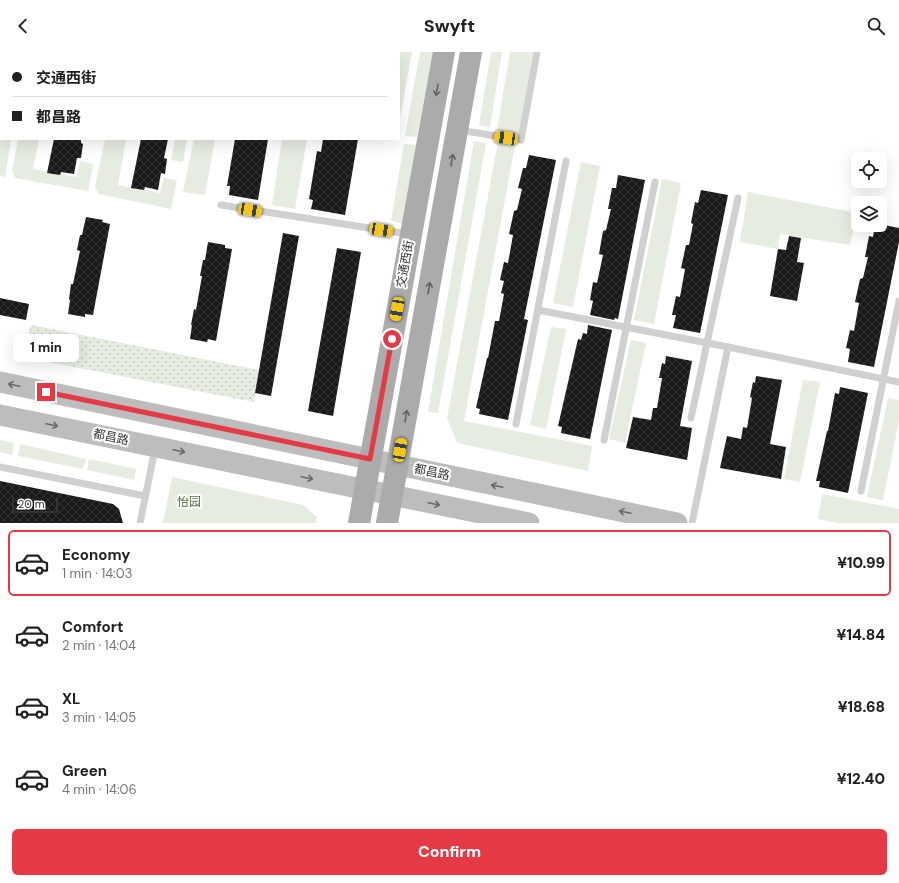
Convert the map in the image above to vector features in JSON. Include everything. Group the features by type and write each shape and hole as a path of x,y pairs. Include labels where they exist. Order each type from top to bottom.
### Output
{"main road":[{"name":"交通西街","path":"359,523 444,52"},
{"path":"388,523 397,465 471,52"},
{"name":"都昌路","path":"0,382 676,523"},
{"name":"都昌路","path":"0,415 529,523"}],"lane":[{"path":"457,130 521,140 537,52"},
{"path":"516,424 566,161"},
{"path":"604,440 655,182"},
{"path":"691,418 738,198"},
{"path":"221,205 411,234"},
{"path":"861,491 899,301"},
{"path":"538,310 899,382"},
{"path":"692,523 728,347"},
{"path":"140,523 155,446"},
{"path":"0,467 145,496"}],"green space":[{"path":"400,52 412,52 400,118"},
{"path":"420,52 433,52 417,137 405,136"},
{"path":"491,52 502,52 490,127 479,125"},
{"path":"510,52 533,52 519,134 497,130"},
{"path":"0,140 11,140 5,177 0,176"},
{"path":"18,140 39,140 33,169 76,177 80,161 93,164 88,191 15,178 12,171"},
{"path":"105,140 126,140 118,185 160,193 164,178 177,180 171,209 99,194 95,187"},
{"path":"175,140 187,140 183,162 171,160"},
{"path":"194,140 215,140 205,195 183,192"},
{"path":"282,140 307,140 295,209 272,205"},
{"path":"474,141 486,143 438,413 428,412"},
{"path":"498,142 515,145 464,421 592,446 588,471 457,443 447,418"},
{"path":"404,144 417,145 404,224 391,221"},
{"path":"581,162 600,166 573,307 553,303"},
{"path":"662,179 681,183 654,324 634,320"},
{"path":"748,192 851,212 851,232 853,232 850,245 780,234 778,249 740,242"},
{"path":"31,325 259,370 254,402 23,357"},
{"path":"551,327 566,329 546,429 530,425"},
{"path":"631,340 646,343 625,443 609,439"},
{"path":"803,380 820,382 800,482 784,479"},
{"path":"888,398 899,400 899,421 883,500 867,497"},
{"path":"0,440 14,443 12,455 0,452"},
{"path":"20,444 86,459 83,469 18,456"},
{"path":"89,459 136,469 134,480 87,470"},
{"name":"怡园","path":"172,477 303,505 317,517 316,523 163,523"},
{"path":"822,494 899,509 899,523 838,523 818,519"}],"building":[{"path":"54,140 81,140 81,143 83,144 81,158 77,158 74,174 61,172 60,175 47,173"},
{"path":"141,140 168,140 164,158 167,159 165,174 161,173 158,190 145,187 144,190 131,188"},
{"path":"235,140 268,140 258,200 229,195 230,186 227,186"},
{"path":"323,140 358,140 345,215 311,209 313,200 309,199 317,151 321,152"},
{"path":"529,155 556,160 524,319 528,320 508,420 479,414 480,409 476,408 495,321 499,321 504,294 501,293 504,281 500,280 504,262 508,263 513,235 509,234 514,211 517,210 522,189 518,188 523,168 526,168"},
{"path":"618,175 645,180 618,319 615,318 614,320 590,315 593,301 590,300 593,282 597,283 603,255 599,254 603,231 606,230 611,209 608,209 612,188 616,188"},
{"path":"701,190 728,195 700,333 673,328 676,315 672,315 676,296 680,297 685,269 681,268 686,245 689,245 695,202 698,203"},
{"path":"86,217 103,220 102,222 110,224 93,315 85,314 85,317 68,314 71,284 73,284 80,251 77,250"},
{"path":"887,226 899,228 899,242 874,367 848,362 850,349 846,348 850,330 854,331 859,303 855,302 860,279 863,278 868,257 865,257 869,236 873,237 874,232 887,232"},
{"path":"283,233 299,236 271,396 255,393"},
{"path":"789,236 801,238 797,262 804,263 797,301 770,296 778,249 786,250"},
{"path":"208,242 225,245 225,248 232,249 216,341 208,339 207,342 190,339 194,309 196,310 202,276 200,276 203,260 205,260"},
{"path":"337,248 361,252 333,416 308,411"},
{"path":"0,298 29,304 26,320 0,315"},
{"path":"588,325 612,330 590,439 561,433 562,427 558,426 578,339 581,340 583,333 587,334"},
{"path":"666,356 692,361 680,426 692,428 687,460 626,448 633,417 651,420 653,408 657,408 662,378 659,378 662,363 665,364"},
{"path":"756,376 782,380 770,444 786,447 781,479 720,468 727,436 741,439 743,427 747,428 752,398 750,397 753,382 755,383"},
{"path":"840,387 868,393 848,493 819,487 820,481 816,481 835,393 839,394"},
{"path":"0,481 113,504 119,509 123,523 0,523"}],"route":[{"path":"46,392 370,459 392,339"}]}
